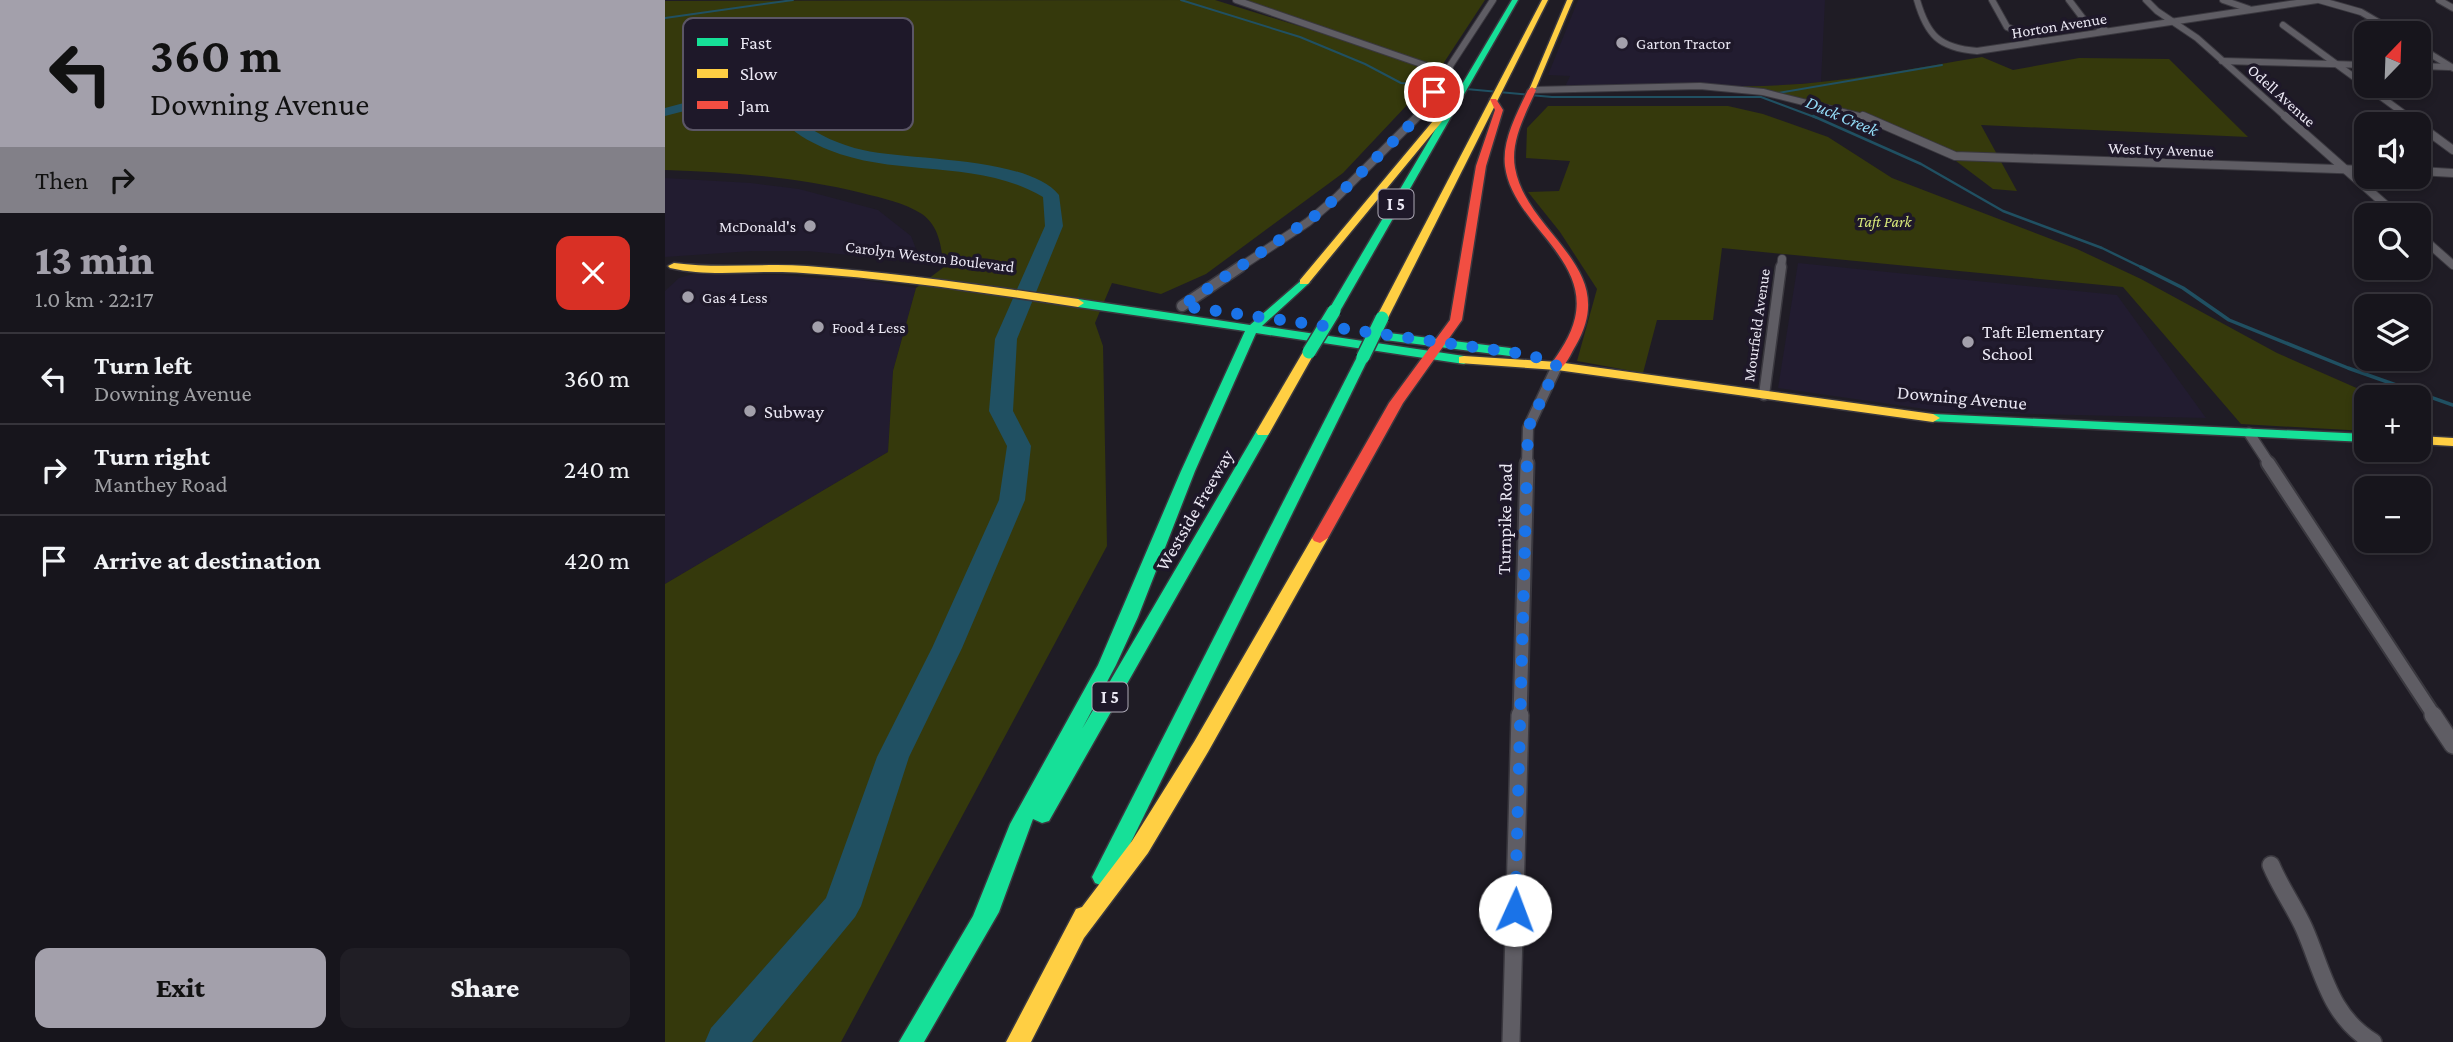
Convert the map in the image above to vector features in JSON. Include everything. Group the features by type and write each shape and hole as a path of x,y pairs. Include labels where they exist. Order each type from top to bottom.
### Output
{"main road":[{"name":"Westside Freeway","path":"911,1042 1515,0"},
{"name":"I 5","path":"1017,1042 1078,930 1382,318 1545,0"},
{"name":"Turnpike Road","path":"1557,366 1577,331 1582,312 1582,293 1576,275 1515,187 1510,157 1530,94 1570,0"},
{"path":"1078,930 1140,846 1201,747 1396,403 1457,320 1481,166 1499,110 1493,101"},
{"path":"983,918 1020,824 1107,665 1188,471 1258,324 1297,290 1441,117 1455,104"},
{"name":"Carolyn Weston Boulevard","path":"668,269 726,260 786,260 945,278 1176,311"},
{"name":"Downing Avenue","path":"1176,311 1435,350 1531,355 1557,366 1968,422 2354,437"},
{"path":"2431,441 2453,442"}],"street":[{"path":"1236,0 1430,67 1450,68"},
{"path":"1176,311 1322,211 1416,119 1493,0"},
{"path":"1917,0 1932,36 1971,51"},
{"path":"1992,0 2007,27 2042,42"},
{"path":"2069,0 2085,21 2109,31"},
{"name":"Odell Avenue","path":"2146,0 2222,61 2384,203"},
{"path":"2223,0 2252,10"},
{"path":"2318,0 2361,12 2376,21"},
{"name":"Horton Avenue","path":"1971,51 2318,0"},
{"path":"2439,0 2453,8"},
{"path":"2283,25 2401,112"},
{"path":"2431,54 2452,67"},
{"path":"2222,61 2354,65"},
{"path":"2431,66 2452,67"},
{"name":"West Ivy Avenue","path":"1530,94 1570,90 1700,86 1763,92 1848,111 1955,156 2354,169"},
{"path":"2431,134 2453,150"},
{"path":"2431,172 2453,173"},
{"path":"2431,246 2453,265"},
{"name":"Mourfield Avenue","path":"1764,395 1782,259"},
{"name":"Turnpike Road","path":"1511,1042 1528,428 1557,366"},
{"path":"2249,433 2453,745"},
{"path":"2271,865 2278,887 2303,926 2330,995 2350,1026 2373,1042"}],"shaded area":[{"path":"1578,0 1825,0 1821,82 1757,88 1694,84 1563,91 1570,76 1548,75"},
{"path":"665,178 799,189 878,210 911,236 921,262 808,251 752,251 665,257"},
{"name":"Taft Elementary School","path":"1798,263 2117,295 2206,418 1946,412 1778,388"},
{"path":"693,274 782,275 838,280 849,278 916,288 893,371 888,452 665,584 665,291 679,278"}],"green space":[{"path":"1215,0 1440,70 1343,173 1206,274 1161,294 1112,283 1095,323 1103,346 1107,546 841,1042 665,1042 665,584 888,452 893,371 916,288 944,267 942,252 939,238 928,219 901,204 789,179 665,170 665,1"},
{"path":"1240,0 1485,0 1441,67"},
{"path":"1982,57 2013,70 2079,58 2169,59 2248,137 1981,125 2017,191 1993,189 1948,155 1875,121 1818,103 1712,85 1814,83"},
{"name":"Taft Park","path":"1548,106 1728,106 1763,114 1828,137 1892,178 2077,249 2141,279 2277,353 2354,387 2354,430 2241,424 2123,287 1722,248 1713,320 1657,320 1643,373 1577,361 1597,289 1560,232 1528,192 1559,191 1570,161 1526,158 1527,128"}],"waterway":[{"name":"Duck Creek","path":"665,18 793,0"},
{"name":"Duck Creek","path":"1181,0 1300,37 1365,64 1401,83 1552,97 1761,97 1817,118"},
{"path":"1772,94 1942,65"},
{"path":"665,112 683,107"},
{"name":"Duck Creek","path":"1813,116 1921,164 2003,211 2102,248 2145,269"},
{"path":"726,1042 842,906 893,757 947,648 1012,500 1019,446 1001,411 1006,339 1054,226 1051,195 1012,176 862,155 821,141 804,130"},
{"name":"Duck Creek","path":"2141,267 2145,269"},
{"name":"Duck Creek","path":"2145,269 2183,288 2229,320 2348,368 2453,405"}],"traffic: fast":[{"path":"1334,311 1515,0"},
{"path":"983,918 1020,824 1107,665 1129,617 1188,471 1252,329 1304,282"},
{"path":"1078,303 1464,360"},
{"path":"1309,352 1334,311"},
{"path":"1363,357 1382,318"},
{"path":"1389,337 1510,352"},
{"path":"1103,877 1363,357"},
{"path":"1933,418 2354,437"},
{"path":"1042,815 1263,432"},
{"path":"911,1042 991,905"}],"traffic: slow":[{"path":"1382,318 1545,0"},
{"path":"1532,88 1570,0"},
{"path":"1304,282 1441,117 1451,111"},
{"path":"674,266 702,269 786,268 859,274 1078,303"},
{"path":"1263,432 1309,352"},
{"path":"1464,360 1557,366 1933,418"},
{"path":"2431,441 2453,442"},
{"path":"1078,930 1140,847 1201,747 1320,538"},
{"path":"1018,1042 1084,916"}],"traffic: jam":[{"path":"1532,90 1513,137 1510,167 1515,187 1525,205 1564,255 1575,273 1581,292 1582,313 1579,327 1557,366"},
{"path":"1320,538 1396,403 1456,320 1481,166 1499,110 1493,101"}],"place":[{"name":"Garton Tractor","path":"1622,43"},
{"name":"McDonald's","path":"810,226"},
{"name":"Gas 4 Less","path":"688,297"},
{"name":"Food 4 Less","path":"818,327"},
{"name":"Taft Elementary School","path":"1968,342"},
{"name":"Subway","path":"750,411"}],"route":[{"path":"1434,92 1416,119 1322,211 1182,306 1531,355 1557,366 1528,428 1515,910"}]}
